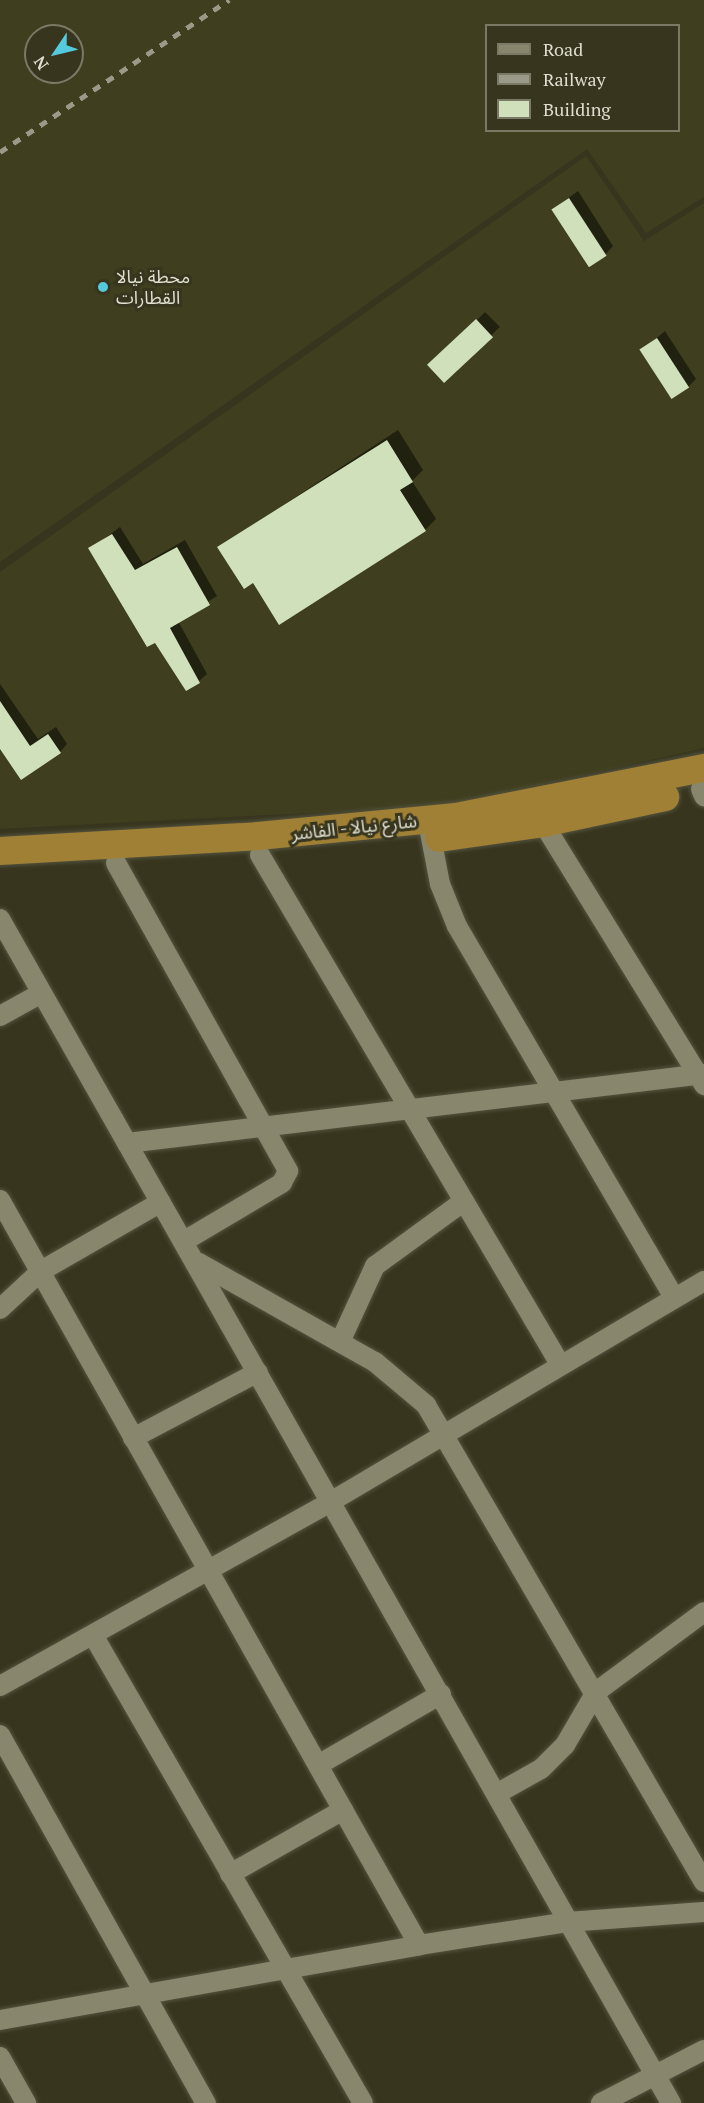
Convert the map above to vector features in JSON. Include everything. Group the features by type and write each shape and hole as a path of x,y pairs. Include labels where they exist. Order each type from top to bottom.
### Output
{"highway":[{"name":"شارع نيالا - الفاشر","path":"0,851 543,823 703,785"},
{"name":"شارع نيالا - الفاشر","path":"0,869 260,855 703,785"}],"street":[{"path":"128,1143 267,1125 411,1113 553,1094 702,1078 543,823"},
{"path":"429,829 457,926 674,1298"},
{"path":"260,855 560,1364"},
{"path":"116,863 267,1125 288,1171 282,1183 186,1240"},
{"path":"0,919 40,994 186,1240 258,1372 498,1793 567,1922 671,2103"},
{"path":"0,1016 40,994"},
{"path":"0,1200 419,1945"},
{"path":"340,1342 375,1266 464,1201"},
{"path":"0,1310 41,1271 162,1202"},
{"path":"199,1263 340,1342 406,1383 442,1434 596,1692 704,1882"},
{"path":"0,1686 332,1501 560,1364 704,1281"},
{"path":"134,1438 258,1372"},
{"path":"498,1793 541,1769 565,1745 596,1692 701,1622"},
{"path":"93,1635 363,2103"},
{"path":"318,1765 441,1694"},
{"path":"0,1735 144,1998 206,2103"},
{"path":"230,1874 343,1810"},
{"path":"0,2020 50,2008 144,1998 419,1945 567,1922 704,1912"},
{"path":"601,2103 704,2050"},
{"path":"0,2057 26,2103"}],"shaded area":[{"path":"0,0 704,0 704,197 646,233 587,149 0,562"},
{"path":"586,156 644,241 704,203 704,748 445,806 0,829 0,572"}],"building":[{"path":"569,198 607,256 589,267 551,209"},
{"path":"476,319 493,337 444,383 427,365"},
{"path":"657,338 689,387 672,399 639,349"},
{"path":"387,440 413,482 400,490 426,531 279,625 253,583 244,589 217,547"},
{"path":"112,534 135,570 177,547 210,605 170,628 200,683 186,691 155,643 147,647 88,548"},
{"path":"0,701 30,746 48,734 61,753 21,780 0,749"}],"railway":[{"path":"0,152 229,0"}],"place":[{"name":"محطة نيالا القطارات","path":"103,287"}]}
